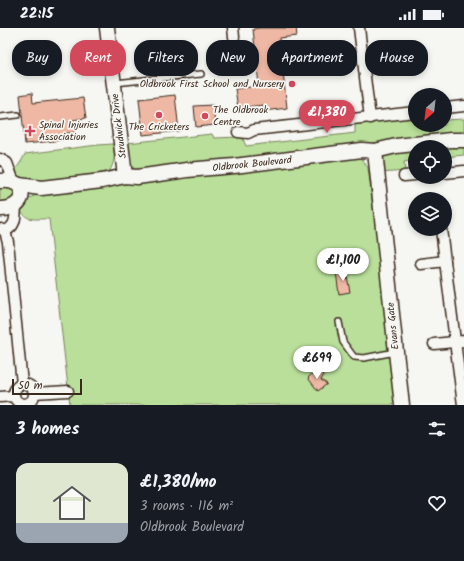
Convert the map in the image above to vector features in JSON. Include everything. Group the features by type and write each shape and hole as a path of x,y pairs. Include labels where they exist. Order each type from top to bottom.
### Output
{"street":[{"name":"Strudwick Drive","path":"107,28 124,176"},
{"path":"359,28 370,118"},
{"path":"452,107 464,106"},
{"path":"238,132 248,133 254,130 408,113"},
{"name":"Oldbrook Boulevard","path":"11,183 41,188 102,181 124,176 137,177 362,150 375,152 396,146 463,139"},
{"name":"Evans Gate","path":"375,152 402,405"},
{"path":"0,159 7,163 11,183 22,192 18,202 15,222 12,228 3,230 8,242 22,384"},
{"path":"452,172 464,171"},
{"path":"404,176 408,176"},
{"name":"Oldbrook Boulevard","path":"0,209 11,208 41,188"},
{"path":"442,236 445,262 460,341 463,405"},
{"path":"420,264 445,262"},
{"path":"434,344 460,341"},
{"path":"22,384 30,386 34,393 31,401 25,404 18,402 14,396 16,388 22,384"},
{"path":"34,393 68,391"},
{"path":"0,397 14,396"}],"lane":[{"path":"114,83 201,74"},
{"path":"0,117 18,115"},
{"path":"339,322 343,342 354,357 364,358 396,352"}],"green space":[{"path":"408,117 408,132 452,132 452,120 464,119 464,133 140,171 130,164 128,156 127,143 212,134 214,138 240,137 243,139 246,146 355,133 355,122"},
{"path":"464,143 464,155 452,156 452,146"},
{"path":"113,144 114,159 109,172 34,182 19,178 17,173 16,169 25,154"},
{"path":"408,150 408,161 404,162 405,171 381,173 382,157 385,154"},
{"path":"353,156 362,159 368,168 397,399 391,405 70,405 49,219 28,218 22,213 20,208 23,202 42,192"},
{"path":"0,183 11,188 14,194 10,200 0,205"}],"building":[{"path":"296,28 297,36 279,38 279,40 267,40 267,76 283,76 287,108 264,111 263,105 238,108 235,89 259,86 259,40 254,40 253,29"},
{"path":"32,93 33,103 83,98 86,118 73,120 75,132 62,134 63,140 25,144 20,95"},
{"name":"The Cricketers","path":"175,95 179,131 143,135 139,99"},
{"name":"The Oldbrook Centre","path":"213,105 215,125 196,127 194,106"},
{"path":"346,271 350,292 339,294 336,272"},
{"path":"317,368 324,375 321,380 327,384 318,391 308,378"}],"place":[{"name":"Oldbrook First School and Nursery","path":"292,84"},
{"name":"The Cricketers","path":"159,115"},
{"name":"The Oldbrook Centre","path":"205,116"},
{"name":"Spinal Injuries Association","path":"30,131"}]}
